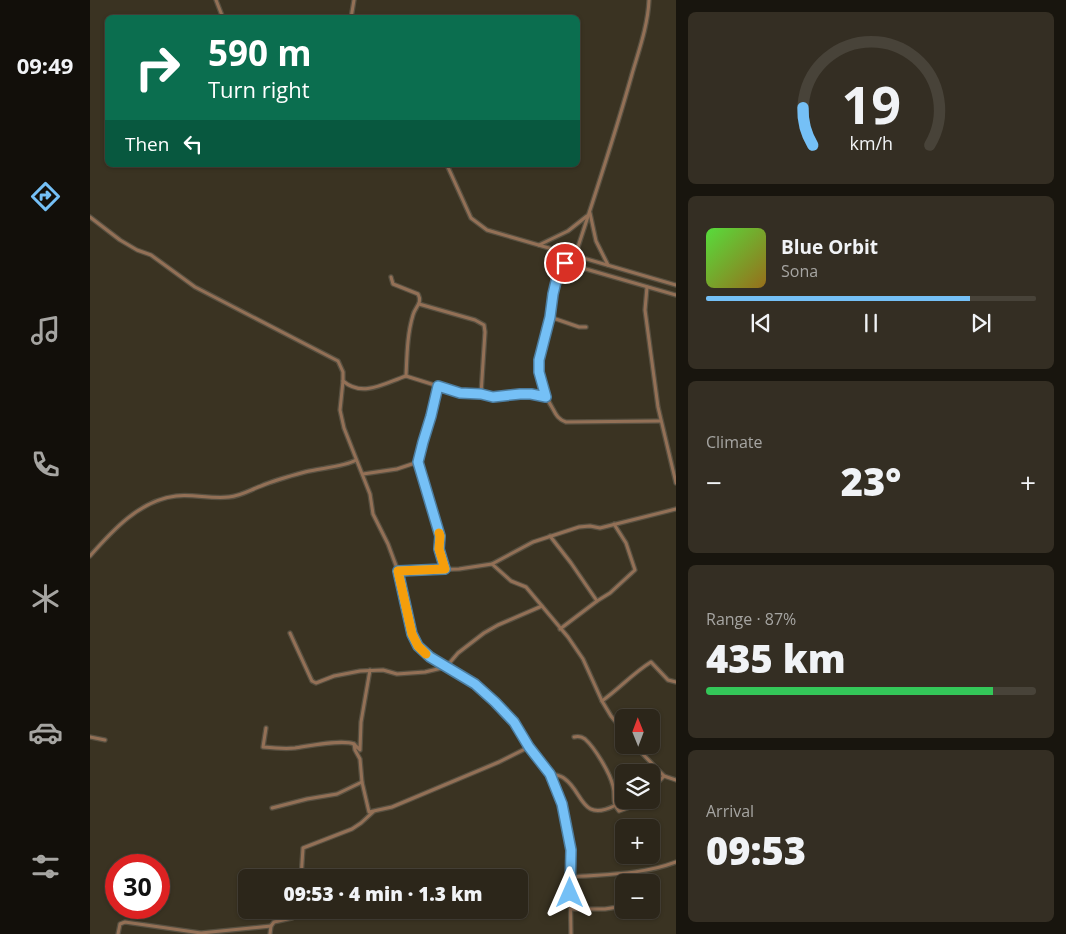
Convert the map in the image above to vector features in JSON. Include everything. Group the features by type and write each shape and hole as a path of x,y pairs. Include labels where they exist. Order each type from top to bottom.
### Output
{"street":[{"path":"216,0 222,15"},
{"path":"352,15 354,0"},
{"path":"575,256 625,99 649,11 649,0"},
{"path":"448,167 471,218 487,230 676,285"},
{"path":"539,245 568,231 589,213"},
{"path":"589,213 598,248 609,266"},
{"path":"90,217 120,240 137,250 151,255 195,287 338,361 344,381 340,410 344,428 370,494 373,514 388,544 398,571 412,634 418,646 430,657 475,684 495,702 514,722 529,747 550,774 562,804 571,850 571,934"},
{"path":"660,421 566,422 559,418 546,397 539,366 553,294 559,269 563,264 568,263 676,295"},
{"path":"391,278 393,284 418,294 420,297 411,322 406,376"},
{"path":"647,287 645,310 660,421 668,444 676,483"},
{"path":"419,304 475,320 484,325 481,394"},
{"path":"550,317 579,327 586,327"},
{"path":"344,381 350,387 357,390 383,386 406,376 460,393 481,394 493,397 520,394 546,397"},
{"path":"438,386 418,462 440,536 439,549 445,569"},
{"path":"90,556 125,520 150,504 164,498 190,496 229,497 241,495 278,480 324,467 348,464 356,460"},
{"path":"363,474 397,469 418,462"},
{"path":"398,571 492,564 533,542 579,527 590,526 600,528 676,509"},
{"path":"560,629 597,601 610,594 636,570 626,543 614,524"},
{"path":"550,536 597,601"},
{"path":"492,564 499,568 511,581 526,587 568,637 583,659 602,701 615,721"},
{"path":"290,633 312,681 316,683 334,676 370,670 383,670 397,674 424,672 446,667 458,653 484,633 542,606"},
{"path":"602,701 651,662 668,680 676,682"},
{"path":"266,728 263,747 295,748 351,743 360,750 361,722 370,670"},
{"path":"90,737 105,740"},
{"path":"550,774 559,775 567,780 587,807 593,810 607,809 614,806 613,784 600,758 584,738 574,737"},
{"path":"354,744 360,759 362,782 369,812 373,812"},
{"path":"302,869 303,848 352,829 373,812 392,807 529,747"},
{"path":"643,754 664,776 676,780"},
{"path":"660,780 664,776"},
{"path":"272,808 307,799 338,794 362,782"},
{"path":"570,877 638,872 676,862"},
{"path":"571,909 615,907"},
{"path":"270,934 271,926 274,922 283,919"},
{"path":"118,934 120,924 125,922 201,933 271,926"}],"slow traffic":[{"path":"426,654 418,646 412,634 398,571 445,569 439,549 439,533"}],"route":[{"path":"565,263 559,269 550,317 539,360 539,372 546,397 537,394 520,394 493,397 481,394 460,393 438,386 418,462 440,536 439,549 445,569 398,571 412,634 418,646 430,657 475,684 495,702 514,722 529,747 550,774 562,804 571,850 570,893"}]}
